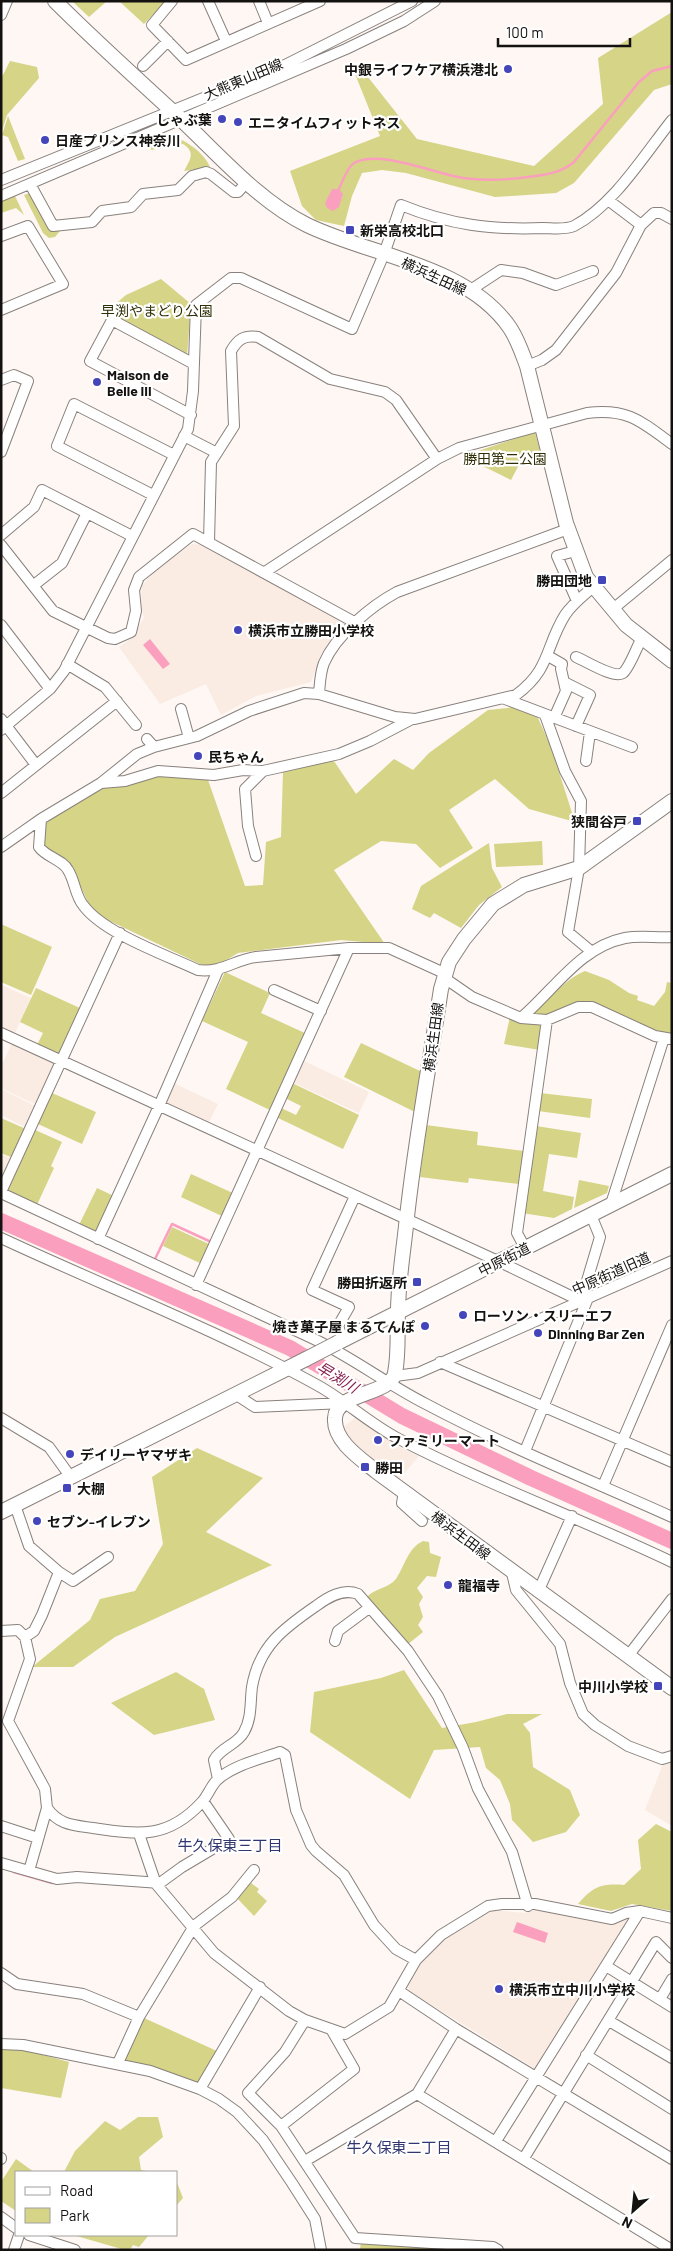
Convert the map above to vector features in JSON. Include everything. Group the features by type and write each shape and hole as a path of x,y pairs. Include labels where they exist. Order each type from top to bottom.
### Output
{"main road":[{"name":"横浜生田線","path":"55,1 138,72 171,110 247,182 286,213 307,225 429,270 470,291 506,323 517,341 527,366 540,426 575,551 593,587 626,625 672,661"},
{"name":"横浜生田線","path":"388,1381 398,1340 398,1312 407,1220 444,975 464,938 493,904 524,885 579,868 672,801"},
{"name":"中原街道","path":"287,1369 672,1174"},
{"path":"1,1512 287,1369"},
{"path":"346,1402 388,1381"},
{"name":"横浜生田線","path":"346,1402 336,1409 335,1416 339,1435 353,1453 512,1573 672,1688"}],"street":[{"path":"1,15 7,1"},
{"path":"172,1 152,24 186,60 320,1"},
{"path":"208,1 226,41"},
{"path":"259,1 268,23"},
{"name":"大熊東山田線","path":"1,180 285,65 412,1"},
{"name":"大熊東山田線","path":"1,196 346,49 422,5 434,1"},
{"path":"138,72 168,41"},
{"path":"36,765 3,725 50,689 67,664 184,436 191,415 196,306 231,278 241,278 352,329 384,254 401,205 430,216 469,226 509,229 572,227 608,200 672,120"},
{"path":"30,184 52,226 92,222 102,211 131,206 143,194 178,190 192,176 206,172 234,192 238,192 247,182"},
{"path":"608,200 641,225"},
{"path":"527,366 542,360 556,350 616,273 641,225 654,213 661,213 672,219"},
{"path":"1,236 28,226 62,284 1,310"},
{"path":"470,291 501,270 523,273 556,285 593,271"},
{"path":"191,415 90,361 112,320 194,364"},
{"path":"209,542 211,462 234,426 231,351 237,341 248,335 258,337 330,379 385,392 396,400 437,459"},
{"path":"1,380 14,375 28,381 1,452"},
{"path":"153,494 57,446 74,404 174,455"},
{"path":"265,572 437,459 459,448 587,413 607,410 626,414 641,421 672,444"},
{"path":"184,436 217,453"},
{"path":"1,535 34,507 42,490 132,536"},
{"path":"34,585 62,564 87,513"},
{"path":"319,694 321,674 333,648 378,602 397,592 568,530"},
{"path":"1,545 54,611 108,638 115,639 131,632 136,611 134,590 139,577 193,534 356,623"},
{"path":"575,551 558,556 577,600"},
{"path":"613,609 672,560"},
{"path":"101,782 125,781 158,772 214,775 243,770 263,772 339,754 412,719 506,699 529,685 540,672 559,625 577,600 593,587"},
{"path":"1,626 50,689"},
{"path":"576,657 618,675 624,672 642,638"},
{"path":"548,656 562,664 561,669 566,690 550,716 565,772 581,801 579,868 568,932 592,952"},
{"path":"67,664 105,687 136,724"},
{"path":"564,682 590,695 576,726"},
{"path":"1,846 101,782 127,761 154,747 189,738 249,711 304,693 319,694 395,717 412,719"},
{"path":"506,699 632,747"},
{"path":"1,793 117,701"},
{"path":"181,710 189,738"},
{"path":"586,761 590,732"},
{"path":"147,738 154,747"},
{"path":"256,856 248,826 245,789 263,772"},
{"path":"41,819 38,847 44,854 68,868 81,903 90,915 120,933 198,970 218,970 242,959 349,948 388,948 444,975 472,997 521,1018 547,1020 578,1008 592,1007 640,1030 668,1038 611,1204"},
{"path":"120,933 63,1061 1,1192 345,1354 455,1419 672,1518"},
{"path":"521,1018 564,975 592,952 624,938 672,938"},
{"path":"196,1285 349,948"},
{"path":"98,1239 160,1106 218,970"},
{"path":"274,990 321,1011"},
{"path":"525,1248 517,1233 547,1020"},
{"path":"1,1033 584,1300"},
{"path":"340,1342 338,1326 348,1307 312,1290 355,1196"},
{"path":"525,1451 584,1300 600,1237 591,1215"},
{"path":"1,1238 198,1326 287,1369 346,1402 398,1439 672,1562"},
{"name":"中原街道旧道","path":"388,1381 418,1373 672,1261"},
{"path":"603,1486 672,1326"},
{"path":"440,1362 672,1462"},
{"path":"235,1394 255,1407 346,1402"},
{"path":"1,1418 49,1447 70,1476"},
{"path":"404,1492 402,1503 422,1521"},
{"path":"15,1505 29,1546 59,1572 73,1581 108,1557"},
{"path":"538,1592 572,1516"},
{"path":"25,1637 34,1631 59,1572"},
{"path":"512,1573 516,1590 560,1644 570,1683 583,1714 595,1725 628,1746 662,1759 672,1756"},
{"path":"218,1780 214,1760 221,1750 240,1739 248,1723 252,1685 269,1644 286,1628 335,1594 351,1592 358,1594 408,1651 438,1696 464,1748 478,1789 512,1852 528,1906"},
{"path":"628,1656 667,1614 672,1599"},
{"path":"335,1641 338,1631 369,1608"},
{"path":"1,1631 18,1630 25,1637 30,1660 5,1722 45,1789 47,1808 29,1871"},
{"path":"47,1808 55,1819 73,1825 139,1834 173,1826 203,1801 218,1780 238,1768 280,1752 284,1755 296,1810 311,1844 316,1851 344,1875 380,1931 396,1949 416,1960"},
{"path":"1,1863 57,1879 77,1876 156,1884 229,1839 203,1801"},
{"path":"1,1826 38,1838"},
{"path":"139,1834 156,1884 194,1926 214,1953 289,2011 305,2020 345,2034 389,2007 416,1960 441,1934 488,1906 502,1904 528,1906 536,1904 612,1919 626,1913 640,1911 672,1918"},
{"path":"118,2063 140,2018 194,1926 232,1897 254,1870"},
{"path":"496,2142 640,1911"},
{"path":"524,2158 656,1942 672,1958"},
{"path":"606,1966 672,2007"},
{"path":"1,1973 17,1984 83,1994 140,2018"},
{"path":"660,1999 672,1979"},
{"path":"200,2089 260,1987"},
{"path":"399,1991 456,2029 672,2159"},
{"path":"305,2020 285,2052 248,2093 281,2126 355,2238 493,2247 498,2250"},
{"path":"609,2020 672,2058"},
{"path":"281,2126 354,2070 331,2029"},
{"path":"305,2161 417,2094 456,2029"},
{"path":"1,2044 23,2044 150,2071 200,2089 237,2112 263,2140 315,2220 321,2250"},
{"path":"586,2055 672,2109"},
{"path":"417,2094 672,2250"},
{"path":"1,2217 15,2227"},
{"path":"14,2250 19,2236"},
{"path":"33,2236 75,2250"}],"shaded area":[{"path":"332,189 339,189 343,194 339,207 333,211 327,208 325,203"},
{"name":"横浜市立勝田小学校","path":"192,544 202,545 346,621 323,650 311,682 256,696 221,715 206,684 160,704 119,647 131,639 144,618 141,604 142,586 157,568"},
{"path":"150,639 170,664 163,669 143,645"},
{"path":"1,985 31,998 14,1035 1,1029"},
{"path":"13,1041 57,1062 37,1105 1,1088 1,1067"},
{"path":"304,1061 369,1092 359,1113 294,1083"},
{"path":"173,1083 218,1104 208,1124 163,1104"},
{"path":"1,1089 37,1107 27,1128 1,1115"},
{"path":"1,1154 13,1159 1,1185"},
{"path":"359,1415 368,1425 393,1444 419,1456 397,1482 348,1440 342,1428"},
{"path":"672,1762 672,1826 645,1810 663,1764"},
{"name":"横浜市立中川小学校","path":"543,1908 625,1917 635,1916 539,2071 409,1991 408,1987 420,1964 434,1947 473,1920 493,1910 525,1913"},
{"path":"517,1922 548,1933 545,1943 513,1932"}],"green space":[{"path":"72,1 107,1 89,17"},
{"path":"119,1 166,1 144,24"},
{"path":"672,12 672,84 654,90 574,183 556,193 495,197 406,173 382,170 362,173 352,196 344,226 316,220 302,206 290,171 380,136 355,74 360,67 417,139 534,166 603,104 598,58"},
{"path":"10,61 37,67 39,78 7,115 1,134 1,79"},
{"path":"8,116 25,159 18,161 8,137 2,135"},
{"path":"170,135 193,147 203,156 210,167 184,171 190,160 191,153 183,144 151,150 148,141"},
{"path":"30,193 55,228 60,231 55,237 49,238 43,233 24,195"},
{"path":"15,196 24,215 16,208 1,213 1,200"},
{"name":"早渕やまどり公園","path":"161,279 191,304 187,356 106,312 126,295"},
{"name":"勝田第二公園","path":"535,432 541,455 522,459 511,480 463,456"},
{"path":"516,707 538,718 551,747 575,822 529,809 495,779 449,810 473,848 440,868 416,844 381,841 334,870 385,944 341,940 238,953 215,967 200,964 93,913 72,868 45,850 45,821 101,788 158,774 207,777 245,886 263,885 266,842 281,837 283,772 332,758 356,794 394,759 413,770 429,753 488,710"},
{"path":"542,841 543,865 496,867 494,844"},
{"path":"489,843 492,868 502,887 479,905 461,928 434,913 430,918 412,909 421,886"},
{"path":"1,924 52,947 31,995 1,982"},
{"path":"585,971 609,980 629,993 638,996 637,1000 654,1006 665,992 667,982 672,983 671,1035 632,1022 588,1003 543,1017 530,1016 570,979"},
{"path":"225,972 270,993 261,1013 307,1034 272,1111 226,1089 248,1042 202,1021"},
{"path":"36,988 82,1009 60,1056 37,1045 43,1033 20,1022"},
{"path":"510,1017 543,1024 540,1050 504,1044"},
{"path":"361,1043 422,1072 417,1113 344,1077"},
{"path":"292,1083 359,1115 343,1149 276,1117 281,1108 296,1115 301,1106 285,1098"},
{"path":"52,1093 96,1112 82,1144 38,1124"},
{"path":"540,1093 592,1099 590,1118 538,1111"},
{"path":"1,1118 26,1129 13,1158 1,1153"},
{"path":"426,1125 478,1132 477,1145 524,1151 519,1184 469,1178 468,1183 420,1177"},
{"path":"536,1126 581,1133 577,1158 549,1154 543,1191 574,1197 572,1209 554,1218 522,1213"},
{"path":"33,1129 62,1142 51,1166 54,1168 36,1207 4,1193"},
{"path":"191,1174 235,1194 224,1217 181,1197"},
{"path":"579,1180 609,1186 607,1193 574,1208"},
{"path":"97,1188 116,1197 97,1236 78,1227"},
{"path":"172,1227 211,1245 202,1264 163,1246"},
{"path":"197,1448 263,1478 206,1532 272,1565 115,1637 73,1667 32,1667 90,1620 100,1599 135,1591 163,1544 152,1477"},
{"path":"423,1541 429,1542 430,1553 441,1557 436,1577 427,1576 417,1588 423,1597 419,1604 423,1617 418,1625 423,1632 407,1645 366,1598 396,1579 410,1552"},
{"path":"404,1670 442,1728 507,1714 542,1714 523,1724 530,1733 533,1767 570,1790 580,1815 566,1832 533,1842 512,1820 510,1804 500,1780 486,1768 480,1747 434,1750 410,1799 310,1732 314,1692 381,1678"},
{"path":"176,1672 204,1689 215,1720 154,1735 111,1703"},
{"path":"656,1824 672,1832 672,1911 632,1904 611,1911 578,1904 598,1887 624,1885 641,1869 638,1840"},
{"path":"247,1880 259,1889 257,1892 267,1901 254,1916 236,1897"},
{"path":"144,2018 217,2051 196,2085 123,2060"},
{"path":"2,2048 33,2052 69,2062 61,2098 1,2088"},
{"path":"138,2117 158,2117 163,2137 139,2157 141,2170 146,2171 65,2171 75,2151 105,2121 120,2130"},
{"path":"16,2159 33,2171 15,2171 15,2210 1,2201 1,2182"},
{"path":"178,2185 183,2198 178,2204"},
{"path":"76,2236 148,2236 139,2247 133,2245 130,2250"},
{"path":"361,2240 475,2250 360,2250"}],"waterway":[{"path":"339,189 347,171 352,165 365,159 393,161 451,176 479,180 520,178 558,171 574,162 639,82 652,71 672,66"},
{"name":"早渕川","path":"1,1221 290,1348 402,1416 531,1478 672,1541"},
{"path":"155,1259 172,1224 209,1241"},
{"path":"14,1872 52,1883"}],"place":[{"name":"中銀ライフケア横浜港北","path":"508,69"},
{"name":"しゃぶ葉","path":"222,119"},
{"name":"エニタイムフィットネス","path":"238,122"},
{"name":"日産プリンス神奈川","path":"45,140"},
{"name":"新栄高校北口","path":"350,230"},
{"name":"Maison de Belle III","path":"97,382"},
{"name":"勝田団地","path":"602,580"},
{"name":"横浜市立勝田小学校","path":"238,630"},
{"name":"民ちゃん","path":"198,756"},
{"name":"狭間谷戸","path":"637,821"},
{"name":"勝田折返所","path":"417,1282"},
{"name":"ローソン・スリーエフ","path":"463,1315"},
{"name":"焼き菓子屋 まるてんぽ","path":"425,1326"},
{"name":"Dinning Bar Zen","path":"538,1333"},
{"name":"ファミリーマート","path":"378,1440"},
{"name":"デイリーヤマザキ","path":"70,1454"},
{"name":"勝田","path":"365,1467"},
{"name":"大棚","path":"67,1488"},
{"name":"セブン-イレブン","path":"37,1521"},
{"name":"龍福寺","path":"448,1585"},
{"name":"中川小学校","path":"658,1686"},
{"name":"横浜市立中川小学校","path":"499,1989"}],"district":[{"name":"牛久保東三丁目","path":"230,1845"},
{"name":"牛久保東二丁目","path":"399,2147"}]}
